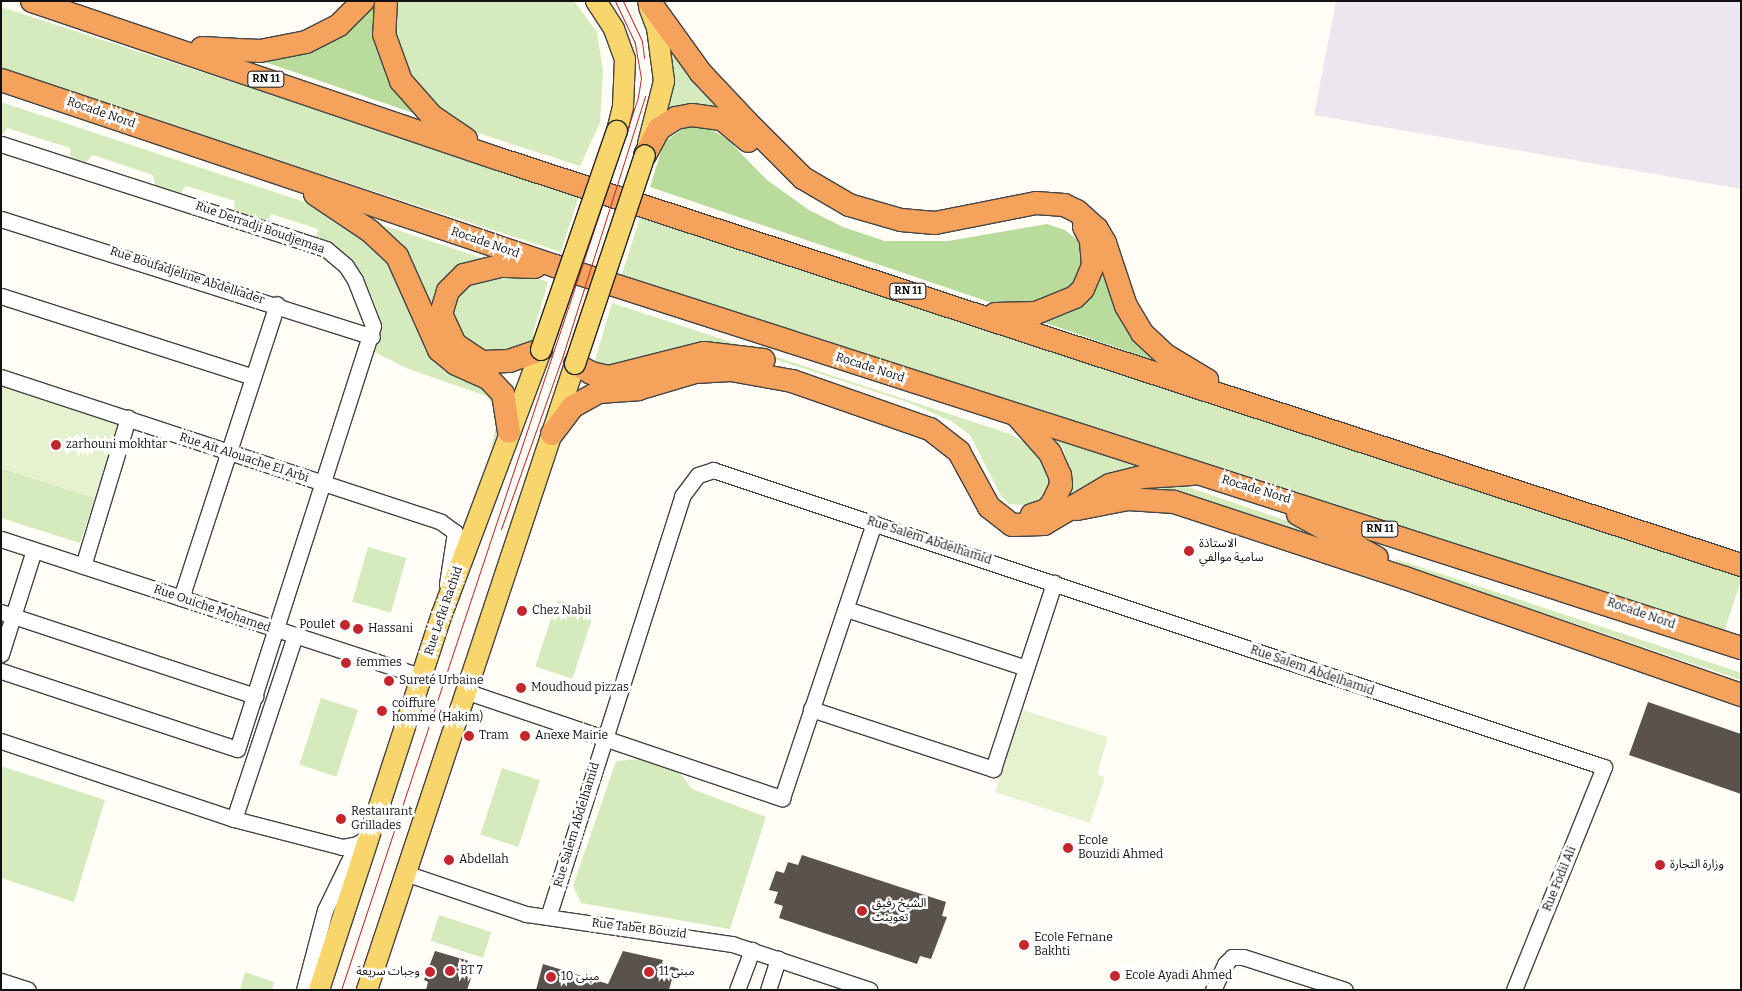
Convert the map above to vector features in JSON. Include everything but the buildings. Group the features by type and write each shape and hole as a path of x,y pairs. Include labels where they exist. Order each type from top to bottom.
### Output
{"highway":[{"name":"RN 11","path":"32,1 499,159 982,315 1315,427 1741,566"},
{"path":"145,38 212,49 280,48 324,34 363,1"},
{"path":"386,1 384,34 401,82 432,116 499,159"},
{"path":"648,1 701,73 803,178 819,190 864,212 919,222 956,220 1036,203 1064,205 1097,229 1126,306 1153,345 1194,373 1315,427"},
{"name":"Rocade Nord","path":"1,80 555,266 1017,416 1256,490 1741,648"},
{"path":"645,155 667,122 692,115 713,116 733,128 802,190 857,219 908,230 938,230 1055,212 1069,216 1086,229 1093,265 1083,289 1075,297 1036,313 982,315"},
{"path":"294,179 370,231 396,256 439,350 456,364 488,379 503,394 509,432"},
{"path":"541,350 492,364 471,358 448,335 442,303 455,282 474,270 500,266 555,266"},
{"path":"575,364 599,376 621,377 689,355 731,353 855,387 924,411 949,425 977,455 999,503 1017,514 1038,514 1047,510 1058,494 1060,475 1050,454 1017,416"},
{"path":"552,434 572,407 599,392 638,389 695,372 743,370 792,381 906,419 941,435 967,463 989,507 1012,525 1034,526 1066,511 1110,485 1143,477 1202,474"},
{"path":"1256,490 1405,578"},
{"path":"1066,511 1128,499 1174,502 1405,578 1741,695"}],"main road":[{"name":"Rue Lefki Rachid","path":"319,990 364,839 422,677 442,614 541,350 617,130 622,107 625,59 614,29 596,1"},
{"path":"367,990 408,874 465,692 645,155 664,80 657,28 648,1"}],"street":[{"name":"Rue Derradji Boudjemaa","path":"1,144 326,249 346,266 363,294 371,314 372,337 237,749 1,671"},
{"name":"Rue Boufadjeline Abdelkader","path":"1,219 277,304 372,337"},
{"path":"1,296 253,377"},
{"path":"181,598 277,304"},
{"name":"Rue Ait Alouache El Arbi","path":"1,377 128,418 229,454 441,522 456,532 442,614"},
{"path":"83,566 128,418"},
{"name":"Rue Salem Abdelhamid","path":"548,918 682,496 698,475 720,472 1604,767"},
{"path":"465,692 782,798 874,523"},
{"name":"Rue Ouiche Mohamed","path":"1,539 422,677"},
{"path":"1,654 7,614 34,550"},
{"path":"811,709 993,769 1054,582"},
{"path":"846,609 1026,668"},
{"path":"7,614 254,696"},
{"path":"234,818 295,636"},
{"path":"1,741 234,818 342,847 364,839"},
{"name":"Rue Fodil Ali","path":"1514,990 1604,767"},
{"path":"304,990 325,910 364,839"},
{"name":"Rue Tabet Bouzid","path":"408,874 548,918 660,930 752,950 870,990"},
{"path":"737,990 752,950"},
{"path":"1213,990 1225,964 1232,958 1244,957 1345,990"},
{"path":"768,990 778,959"},
{"path":"1,981 28,990"}],"shaded area":[{"path":"1336,1 1741,1 1741,189 1314,115"}],"green space":[{"path":"372,1 381,1 419,115 250,57"},
{"path":"397,1 574,1 597,32 603,71 600,123 580,166 478,133 444,116 406,75 392,24"},
{"path":"1,7 579,195 561,252 1,70"},
{"path":"668,39 730,114 665,116 672,78"},
{"path":"1,102 314,205 388,252 488,385 504,420 491,449 496,426 494,406 486,396 406,368 375,352 379,315 369,290 354,262 315,241 318,229 271,214 267,225 233,213 235,201 186,186 179,195 155,187 153,175 93,155 83,165 71,162 70,148 7,128 1,137"},
{"path":"685,127 708,127 728,140 767,180 809,210 843,227 885,241 948,241 1047,224 1065,230 1081,243 1086,261 1082,276 1054,301 1004,307 650,187 664,142"},
{"path":"640,218 1741,576 1724,633 621,275"},
{"path":"373,222 488,260 433,313"},
{"path":"1103,259 1164,364 1040,321 1066,314 1081,303"},
{"path":"474,275 537,278 548,282 533,333 537,343 513,354 476,352 449,324 462,283"},
{"path":"612,303 1010,434 1039,451 1053,484 1035,506 1009,504 1001,496 970,435 951,421 910,403 765,356 627,371 594,364"},
{"name":"zarhouni mokhtar","path":"1,386 118,423 95,498 1,468"},
{"path":"1053,438 1149,470 1062,502 1070,471 1063,448"},
{"path":"1,468 95,498 80,543 1,518"},
{"path":"1160,485 1191,488 1331,536 1333,548 1157,494"},
{"path":"368,547 406,558 391,613 352,602"},
{"path":"1396,559 1739,672 1741,680 1395,563"},
{"path":"557,600 594,612 572,679 535,667"},
{"path":"321,698 358,710 336,777 299,765"},
{"path":"1023,710 1108,737 1097,774 1105,777 1090,823 995,792"},
{"path":"640,759 679,772 692,789 766,817 730,929 581,903 573,886 616,761"},
{"path":"1,766 105,800 74,902 1,878"},
{"path":"502,768 540,780 518,847 480,835"},
{"path":"439,915 491,932 483,958 431,941"},
{"path":"245,972 274,982 272,990 240,990"}],"tram line":[{"path":"341,990 638,97 641,78 635,43 615,1"},
{"path":"623,1 642,41 644,58"},
{"path":"501,529 562,358 645,96"}],"place":[{"name":"zarhouni mokhtar","path":"56,445"},
{"name":"الاستاذة سامية موالفي","path":"1189,551"},
{"name":"Chez Nabil","path":"522,611"},
{"name":"Poulet","path":"345,625"},
{"name":"Hassani","path":"358,629"},
{"name":"femmes","path":"346,663"},
{"name":"Sureté Urbaine","path":"389,681"},
{"name":"Moudhoud pizzas","path":"521,688"},
{"name":"coiffure homme (Hakim)","path":"382,711"},
{"name":"Tram","path":"469,736"},
{"name":"Anexe Mairie","path":"525,736"},
{"name":"Restaurant Grillades","path":"341,819"},
{"name":"Ecole Bouzidi Ahmed","path":"1068,848"},
{"name":"Abdellah","path":"449,860"},
{"name":"وزارة التجارة","path":"1660,865"},
{"name":"الشيخ رفيق تعوينت","path":"862,911"},
{"name":"Ecole Fernane Bakhti","path":"1024,945"},
{"name":"BT 7","path":"450,971"},
{"name":"وجبات سريعة","path":"430,972"},
{"name":"مبنى 11","path":"649,972"},
{"name":"Ecole Ayadi Ahmed","path":"1115,976"},
{"name":"مبنى 10","path":"551,977"}]}
